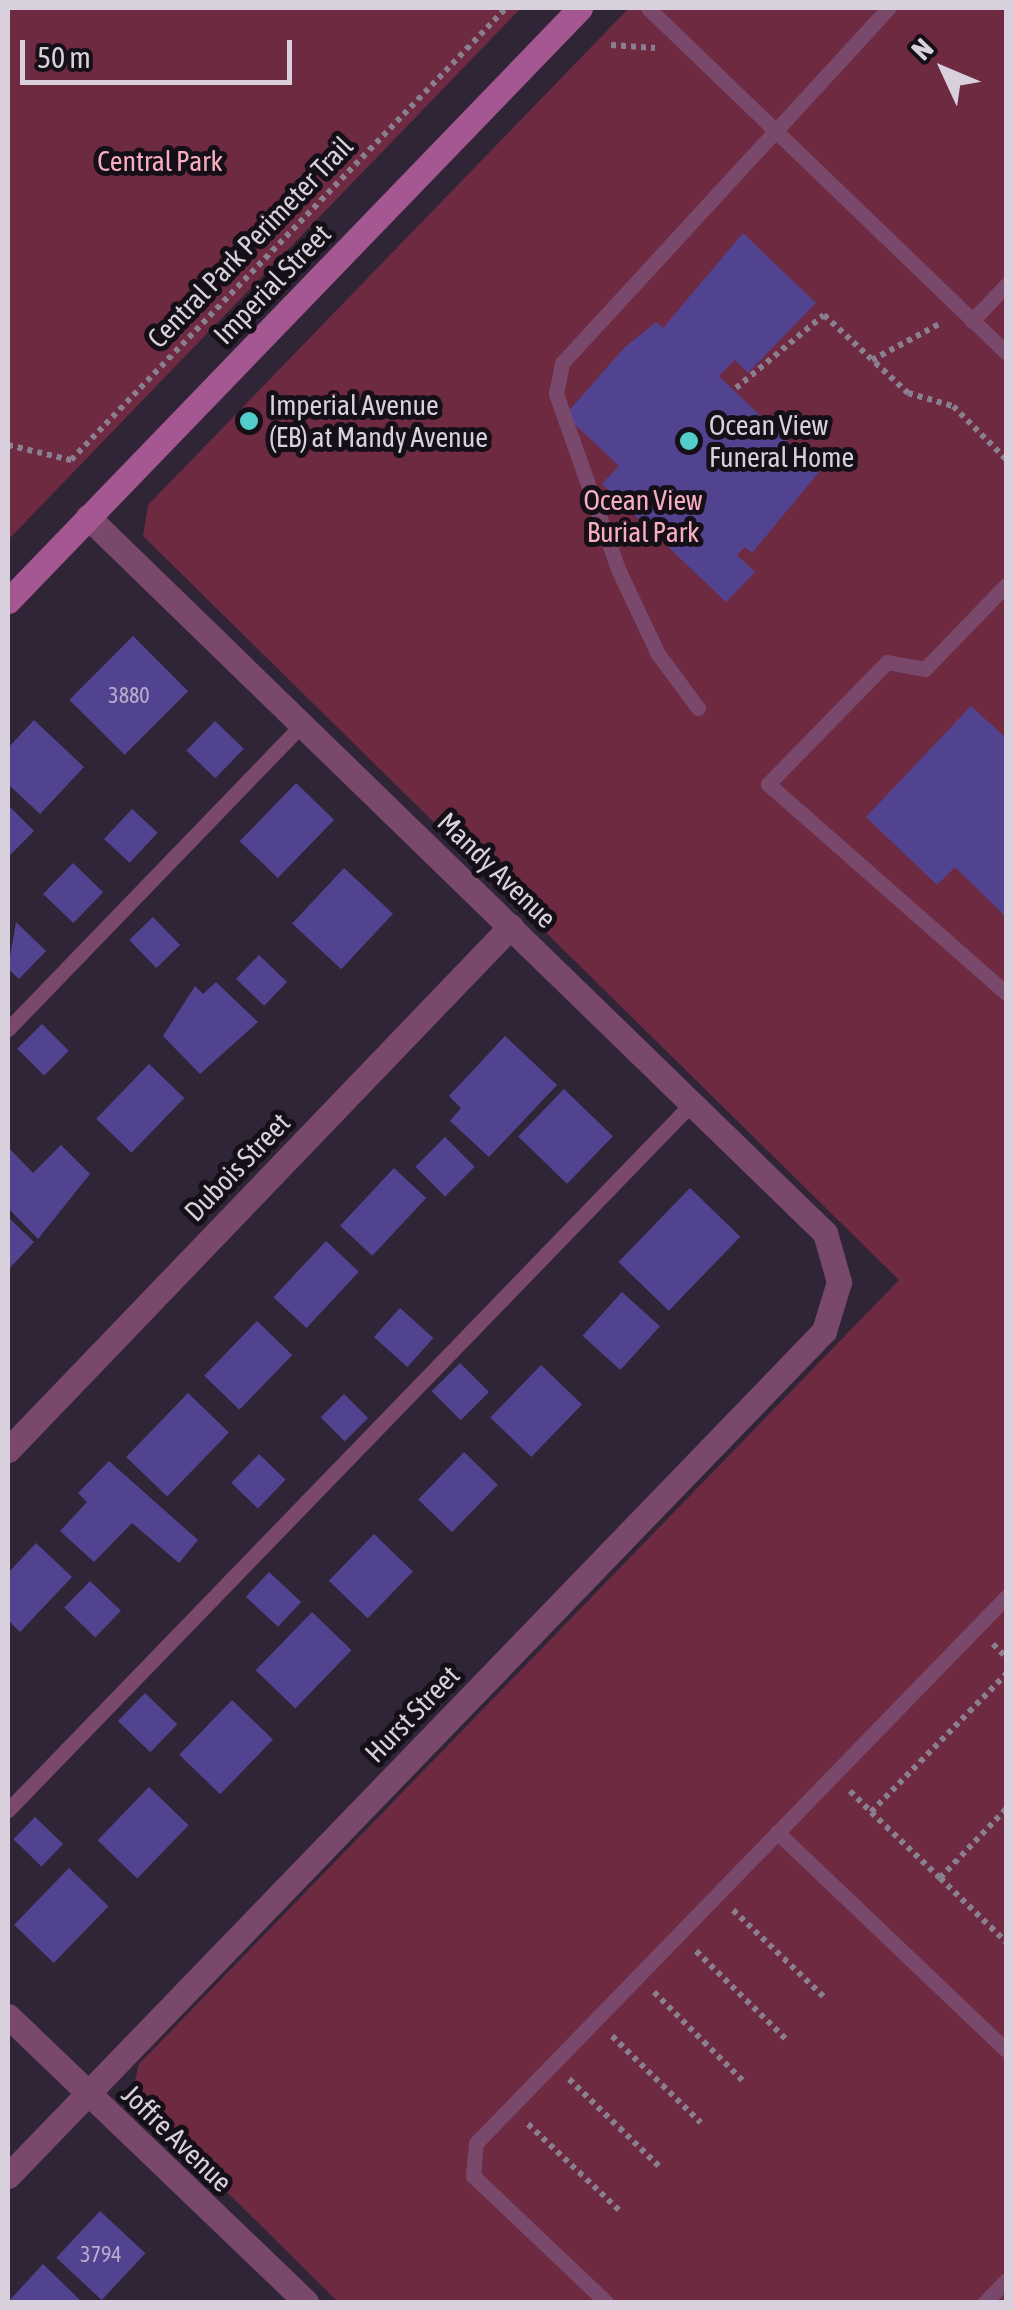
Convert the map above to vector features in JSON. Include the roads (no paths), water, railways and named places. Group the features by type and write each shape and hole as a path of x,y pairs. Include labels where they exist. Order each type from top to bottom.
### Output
{"main road":[{"name":"Imperial Street","path":"8,601 580,8"}],"street":[{"name":"Mandy Avenue","path":"88,517 694,1101 825,1233 838,1282"},
{"name":"Dubois Street","path":"8,1450 511,926"},
{"name":"Hurst Street","path":"8,2176 824,1331 838,1282"},
{"name":"Joffre Avenue","path":"8,2016 292,2298"}],"lane":[{"path":"648,8 1006,352"},
{"path":"698,708 658,654 618,570 556,394 562,362 888,8"},
{"path":"966,316 1006,285"},
{"path":"1006,585 925,669 887,662 768,784 1006,993"},
{"path":"8,1029 303,723"},
{"path":"8,1810 694,1101"},
{"path":"606,2302 474,2176 476,2143 635,1974 1006,1598"},
{"path":"778,1832 1006,2050"},
{"path":"984,2302 1006,2280"}],"place":[{"name":"Imperial Avenue (EB) at Mandy Avenue","path":"249,421"},
{"name":"Ocean View Funeral Home","path":"689,441"}],"park label":[{"name":"Central Park","path":"160,161"},
{"name":"Ocean View Burial Park","path":"643,516"}]}
